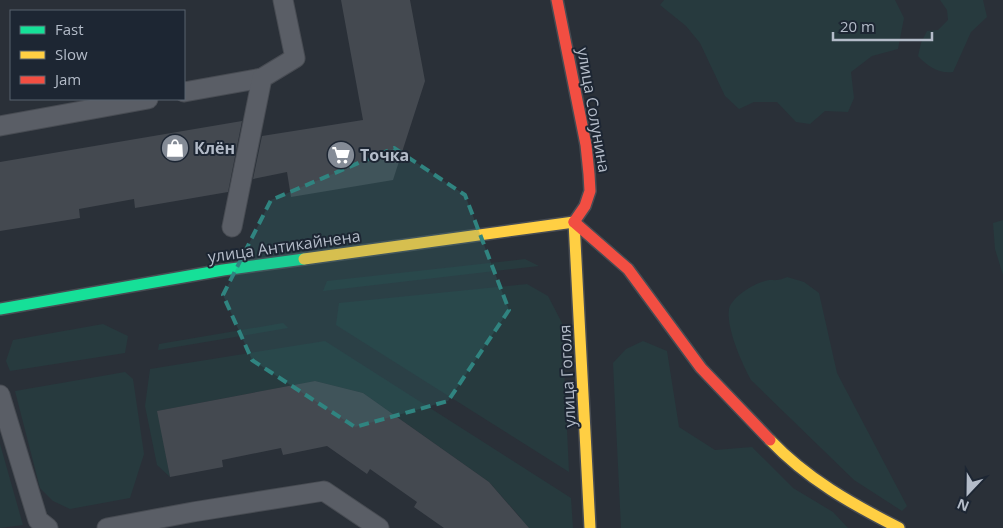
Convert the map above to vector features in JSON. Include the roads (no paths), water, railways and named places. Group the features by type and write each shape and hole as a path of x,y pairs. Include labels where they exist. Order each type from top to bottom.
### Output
{"street":[{"name":"улица Солунина","path":"557,0 586,145 589,174 590,191 585,206 574,222"},
{"name":"улица Антикайнена","path":"0,309 223,270 574,222"},
{"name":"улица Гоголя","path":"574,222 590,528"},
{"path":"574,222 628,269 701,368 780,451 839,497 899,528"}],"lane":[{"path":"185,92 262,78 294,58 283,0"},
{"path":"232,227 262,78"},
{"path":"0,126 143,100"},
{"path":"0,395 38,520 48,528"},
{"path":"107,528 324,491 379,528"}],"place":[{"name":"Клён","path":"175,148"},
{"name":"Точка","path":"341,155"}]}
